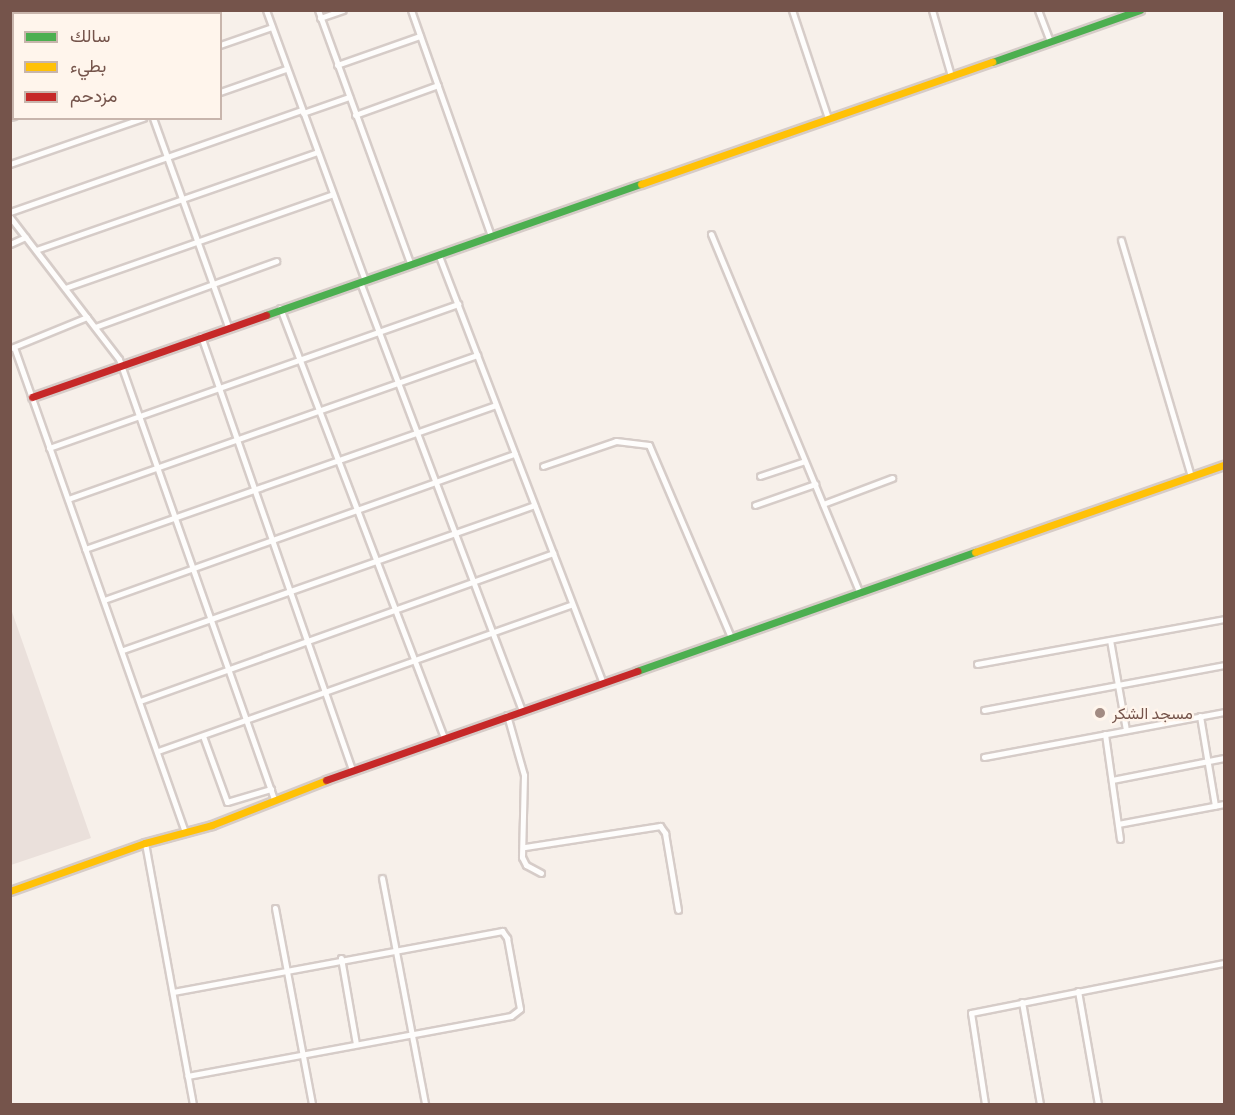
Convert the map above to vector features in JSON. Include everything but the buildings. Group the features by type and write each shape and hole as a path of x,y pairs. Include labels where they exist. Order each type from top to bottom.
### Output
{"street":[{"path":"266,10 333,194 379,332 522,710"},
{"path":"318,10 411,265"},
{"path":"321,18 343,10"},
{"path":"411,10 491,236"},
{"path":"792,10 828,118"},
{"path":"932,10 951,76"},
{"path":"1038,10 1050,42"},
{"path":"32,398 228,326 439,256 1140,10"},
{"path":"222,44 272,27"},
{"path":"337,65 420,36"},
{"path":"222,91 286,69"},
{"path":"355,115 438,85"},
{"path":"274,798 122,365 10,214 167,158 349,98"},
{"path":"10,164 137,120"},
{"path":"154,120 228,326"},
{"path":"36,250 317,152"},
{"path":"65,288 333,194"},
{"path":"711,234 860,593"},
{"path":"10,244 26,237"},
{"path":"1121,240 1191,476"},
{"path":"439,256 602,681"},
{"path":"95,327 276,261"},
{"path":"50,448 458,304"},
{"path":"280,308 444,737"},
{"path":"87,317 12,347 123,650 185,832"},
{"path":"201,336 292,591 352,770"},
{"path":"68,499 477,354"},
{"path":"85,549 496,405"},
{"path":"543,466 616,441 649,445 731,637"},
{"path":"104,600 272,538 515,454"},
{"path":"759,476 806,461"},
{"path":"10,891 144,843 185,832 602,681 1224,465"},
{"path":"823,504 892,478"},
{"path":"755,505 815,484"},
{"path":"123,650 534,506"},
{"path":"140,701 553,553"},
{"path":"158,751 493,634 572,604"},
{"path":"977,664 1224,619"},
{"path":"1110,640 1126,730"},
{"path":"984,710 1224,665"},
{"path":"984,757 1224,712"},
{"path":"507,715 521,757 524,861 541,873"},
{"path":"1200,716 1215,806"},
{"path":"1105,734 1120,839"},
{"path":"203,736 227,802 271,789"},
{"path":"1112,780 1224,758"},
{"path":"1118,824 1224,804"},
{"path":"525,847 660,826 665,833 678,910"},
{"path":"144,843 193,1104"},
{"path":"382,878 425,1104"},
{"path":"275,908 312,1104"},
{"path":"173,992 395,948 502,931 507,938 520,1013 188,1076"},
{"path":"342,958 356,1044"},
{"path":"985,1104 970,1013 1224,963"},
{"path":"1078,991 1098,1104"},
{"path":"1022,1002 1040,1104"}],"shaded area":[{"path":"11,609 91,838 10,865"}],"traffic: fast":[{"path":"992,62 1140,10"},
{"path":"266,315 641,184"},
{"path":"637,671 975,552"}],"traffic: slow":[{"path":"641,184 992,62"},
{"path":"975,552 1224,465"},
{"path":"10,891 145,843 212,825 326,780"}],"traffic: jam":[{"path":"32,397 266,315"},
{"path":"326,780 637,671"}],"place":[{"name":"مسجد الشكر","path":"1100,713"}]}
